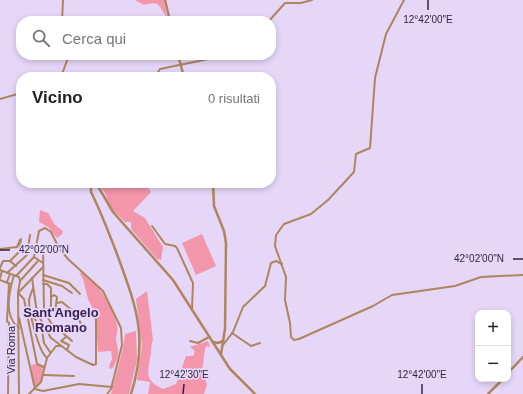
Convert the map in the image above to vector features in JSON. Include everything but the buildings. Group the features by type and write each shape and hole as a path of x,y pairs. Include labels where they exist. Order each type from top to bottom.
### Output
{"street":[{"path":"62,16 63,0"},
{"path":"165,0 169,16"},
{"path":"273,16 284,4 303,3 312,0"},
{"path":"404,0 386,34 374,78 370,147 356,154 354,172 324,203 311,214 284,224 280,229 275,244 286,280 285,300 290,323 290,336 295,340 373,306 392,295 457,286 481,277 523,275"},
{"path":"63,72 67,60"},
{"path":"179,60 182,72"},
{"path":"158,72 159,69 206,60"},
{"path":"0,99 16,94"},
{"path":"91,188 91,192 103,216 136,308 140,350 131,394"},
{"path":"99,188 113,212 165,270 235,376 255,394"},
{"path":"213,188 214,206 226,241 225,329 221,355"},
{"path":"152,226 165,244 175,246 177,248 193,283 192,309"},
{"path":"8,394 9,323 6,321 6,310 9,283 34,257 39,231 42,228 47,229 65,256 97,284 107,296 120,326 123,338 112,388 108,394"},
{"path":"8,273 27,254 30,235"},
{"path":"0,249 18,246 21,239 19,252 10,261"},
{"path":"43,245 42,275 44,310 51,323 72,341"},
{"path":"34,257 43,263"},
{"path":"9,283 0,279 3,261 10,261 16,266"},
{"path":"1,270 19,277 20,281 38,261"},
{"path":"222,347 232,333 243,307 264,286 271,263 276,261 282,264"},
{"path":"42,268 18,293 24,299 37,364 44,367"},
{"path":"8,273 10,316 19,328"},
{"path":"42,275 67,282 80,294"},
{"path":"32,278 37,313 51,338 86,363 96,364 95,315"},
{"path":"43,280 62,286 72,292"},
{"name":"Via Roma","path":"19,394 18,293 20,281"},
{"path":"43,284 47,284 51,288 51,297 51,309 53,314 56,310 57,303 56,297 54,295 51,297"},
{"path":"33,288 29,298 30,312 39,348 42,355 46,358"},
{"path":"57,303 62,302 74,312 72,313 79,320 83,328"},
{"path":"44,310 51,309"},
{"path":"56,310 59,313"},
{"path":"30,312 42,330 44,343 50,352"},
{"path":"18,316 35,389"},
{"path":"232,333 250,346 260,343"},
{"path":"66,337 61,341 69,345 67,350"},
{"path":"190,342 199,343 209,337"},
{"path":"213,342 218,344 223,341"},
{"path":"213,342 222,347"},
{"path":"29,394 41,382 46,358 50,352 56,346 61,346"},
{"path":"215,347 222,347"},
{"path":"511,370 523,357"},
{"path":"43,375 74,376"},
{"path":"488,394 500,382"},
{"path":"35,389 43,391 79,384 112,388"}],"shaded area":[{"path":"135,0 164,0 167,16 157,4 154,3 144,5"},
{"path":"102,188 149,188 151,192 133,211 145,218 163,247 161,260 157,259 131,229 131,222 125,222 110,207"},
{"path":"40,210 48,213 55,225 63,231 57,238 48,227 39,222"},
{"path":"202,234 216,266 196,275 182,243"},
{"path":"79,272 85,275 98,287 113,311 117,329 116,340 118,352 113,368 110,369 109,366 112,359 111,351 98,352 95,313 88,299 83,279"},
{"path":"147,291 153,340 148,369 149,377 153,383 163,389 176,384 186,356 193,356 195,351 190,347 208,341 210,347 206,346 205,349 202,372 207,384 204,394 148,394 150,382 137,380 142,346 136,299"},
{"path":"136,331 137,360 129,394 111,394 123,348 125,334"},
{"path":"36,364 43,367 42,380 36,387 33,382 31,365"}],"district":[{"name":"Sant'Angelo Romano","path":"61,320"}]}
